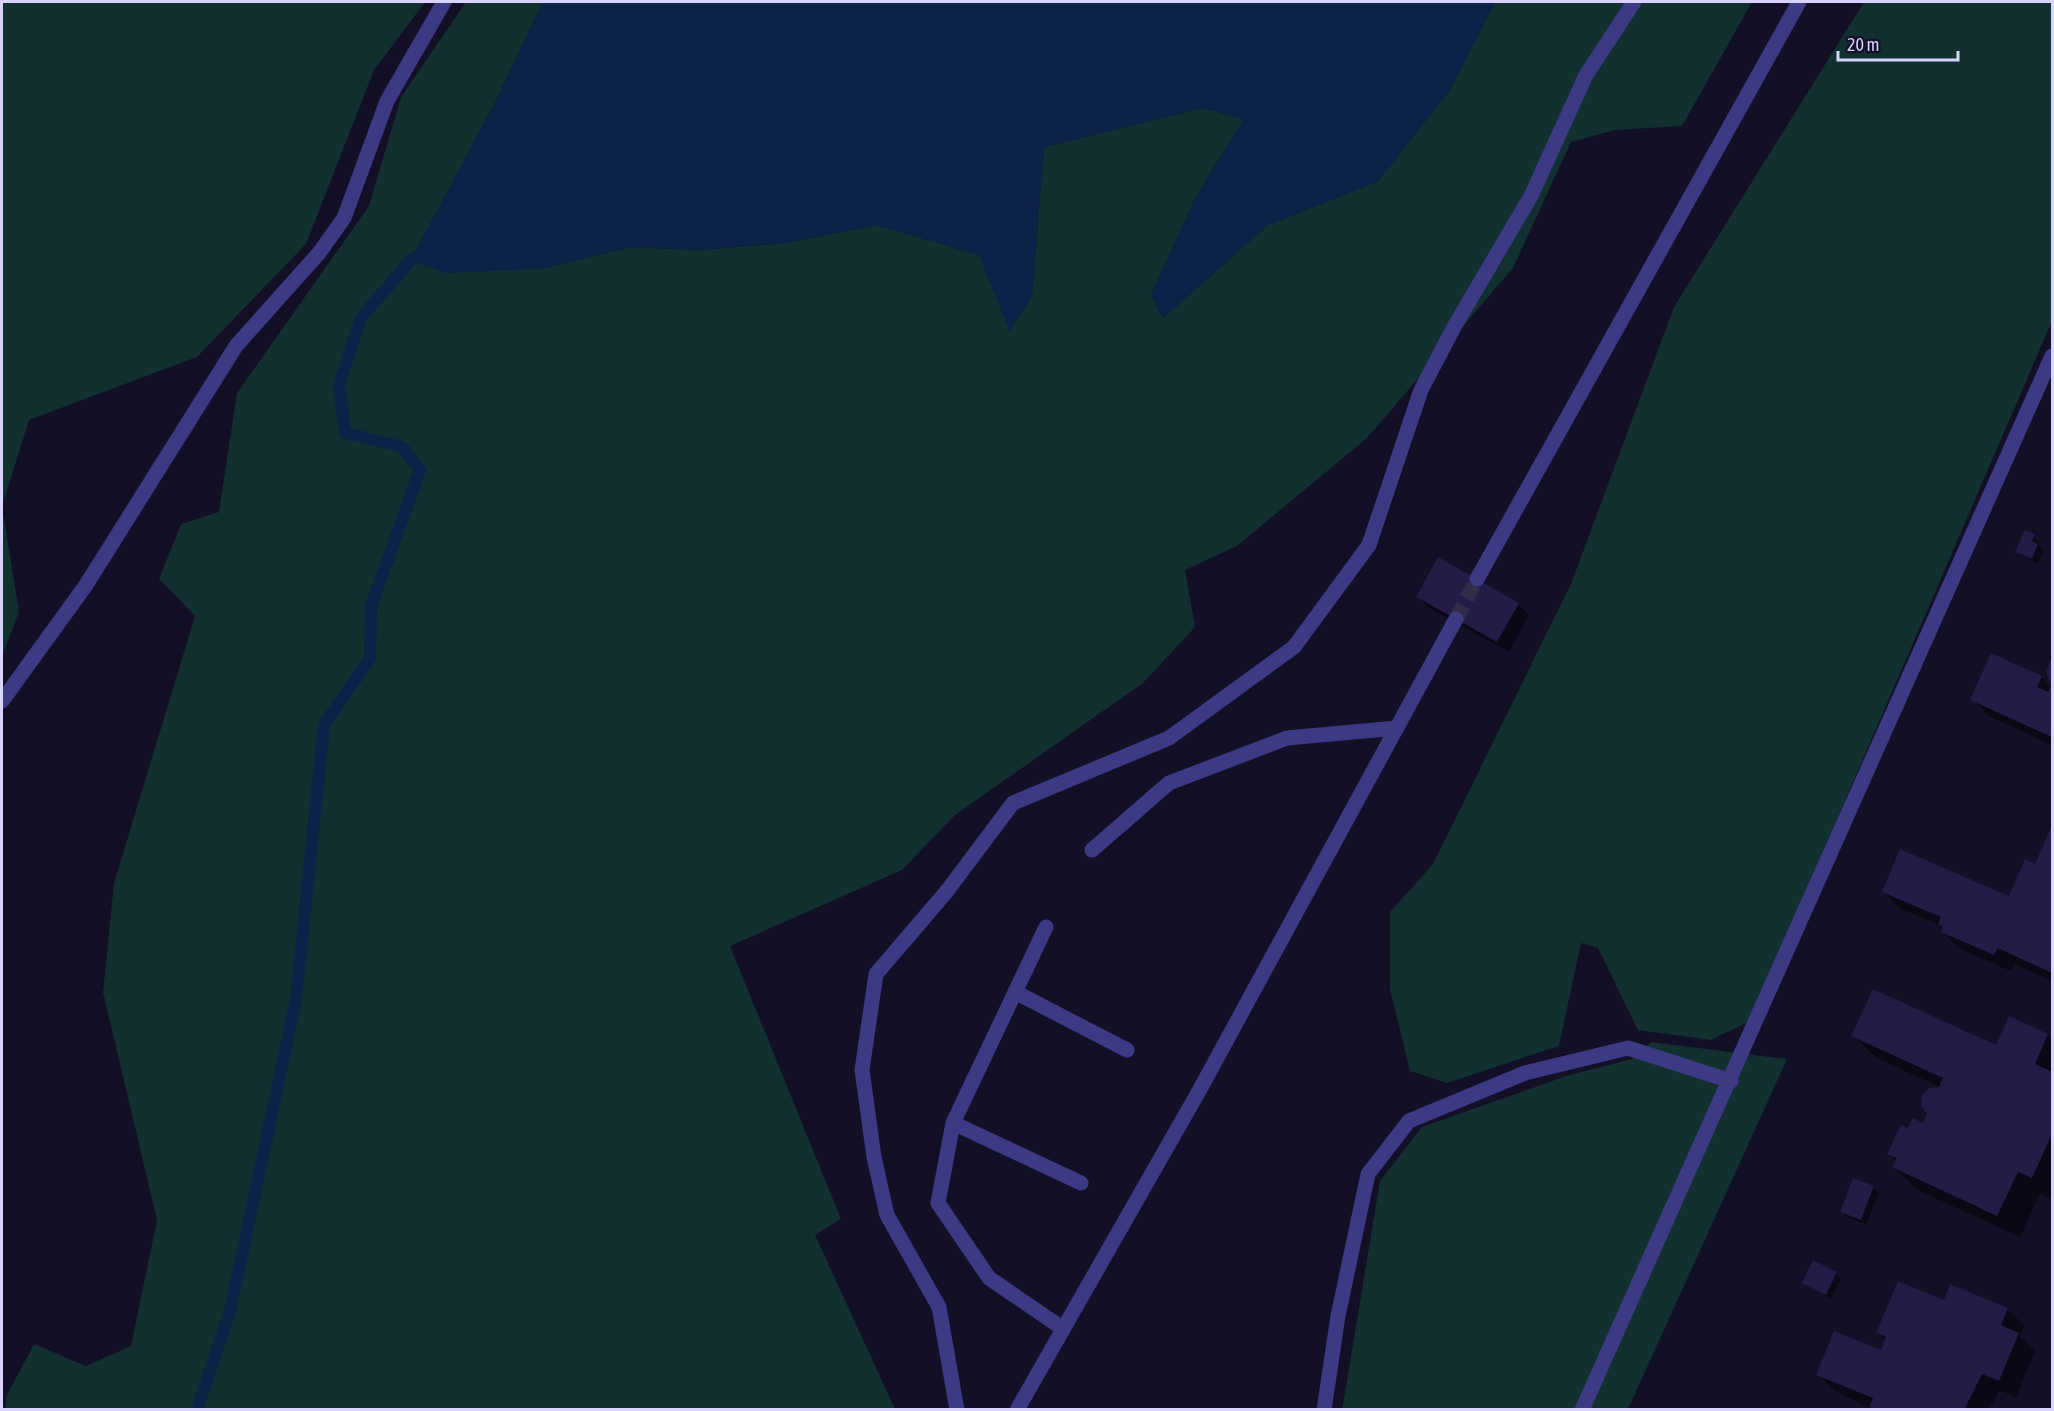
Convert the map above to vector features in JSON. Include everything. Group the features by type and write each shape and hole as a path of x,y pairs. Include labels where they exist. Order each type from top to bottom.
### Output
{"street":[{"path":"2,701 86,585 236,346 319,253 344,218 387,100 444,2"},
{"path":"957,1410 939,1307 887,1215 874,1157 862,1070 876,974 947,891 1013,802 1169,738 1294,647 1369,545 1421,390 1454,327 1531,196 1586,75 1634,2"},
{"path":"1477,579 1799,2"},
{"path":"1582,1410 1731,1081 2052,356"},
{"path":"1017,1410 1199,1090 1456,619"},
{"path":"1092,850 1169,783 1287,738 1397,728"},
{"path":"1046,927 953,1123 938,1203 989,1278 1062,1328"},
{"path":"1015,992 1127,1050"},
{"path":"1324,1410 1338,1316 1368,1174 1408,1121 1525,1073 1628,1048 1731,1081"},
{"path":"953,1123 1081,1183"}],"green space":[{"path":"2,2 425,2 374,70 306,244 197,357 29,420 2,506"},
{"path":"466,2 543,2 496,101 411,261 540,269 632,247 701,250 785,243 877,225 979,255 1032,295 1044,147 1203,108 1244,119 1196,197 1151,295 1163,318 1268,225 1378,181 1449,91 1495,2 1752,2 1682,126 1615,130 1571,142 1513,268 1367,438 1237,546 1185,570 1195,627 1143,683 955,815 902,870 730,946 841,1219 815,1235 895,1409 5,1410 7,1395 34,1344 86,1366 131,1346 157,1220 103,992 114,883 195,616 159,579 181,524 219,512 237,393 369,206 401,97"},
{"path":"1864,2 2052,2 2052,321 1750,1021 1711,1040 1638,1030 1598,948 1581,943 1559,1046 1447,1083 1410,1071 1390,989 1390,912 1433,864 1571,584 1674,307"},
{"path":"2,506 19,612 2,656"},
{"path":"1651,1042 1787,1059 1628,1409 1342,1410 1380,1181 1422,1127 1566,1076 1632,1059"}],"water":[{"path":"543,2 1495,2 1449,91 1378,181 1268,225 1163,318 1151,295 1196,197 1244,119 1203,108 1044,147 1032,295 1010,332 979,255 877,225 785,243 701,250 632,247 540,269 446,273 410,261 496,101"}],"building":[{"path":"2025,530 2035,534 2032,541 2038,544 2032,559 2015,552"},
{"path":"1438,557 1519,603 1497,642 1416,597"},
{"path":"1991,653 2042,676 2037,687 2048,692 2051,685 2046,672 2052,657 2052,737 1970,700"},
{"path":"2052,825 2052,973 1998,948 1994,955 1941,932 1943,926 1938,924 1941,917 1882,892 1900,849 2009,896 2025,859 2035,864"},
{"path":"1873,989 1996,1045 2009,1016 2048,1034 2035,1064 2052,1072 2052,1134 2032,1178 2018,1172 1997,1216 1892,1167 1897,1158 1887,1154 1901,1125 1908,1128 1913,1118 1923,1123 1927,1114 1921,1105 1922,1095 1929,1088 1939,1087 1943,1078 1851,1036"},
{"path":"1853,1178 1874,1186 1861,1220 1840,1212"},
{"path":"1813,1260 1837,1272 1826,1295 1802,1283"},
{"path":"1898,1281 1944,1300 1950,1284 2008,1308 2001,1325 2019,1333 1999,1381 1982,1374 1964,1410 1877,1410 1869,1407 1873,1398 1816,1375 1834,1331 1881,1350 1886,1337 1876,1333"}],"waterway":[{"path":"197,1410 230,1311 296,1000 324,725 370,658 371,606 420,470 402,447 345,433 339,385 361,318 410,261 424,252"}],"tunnel":[{"path":"1456,619 1477,579"}]}
